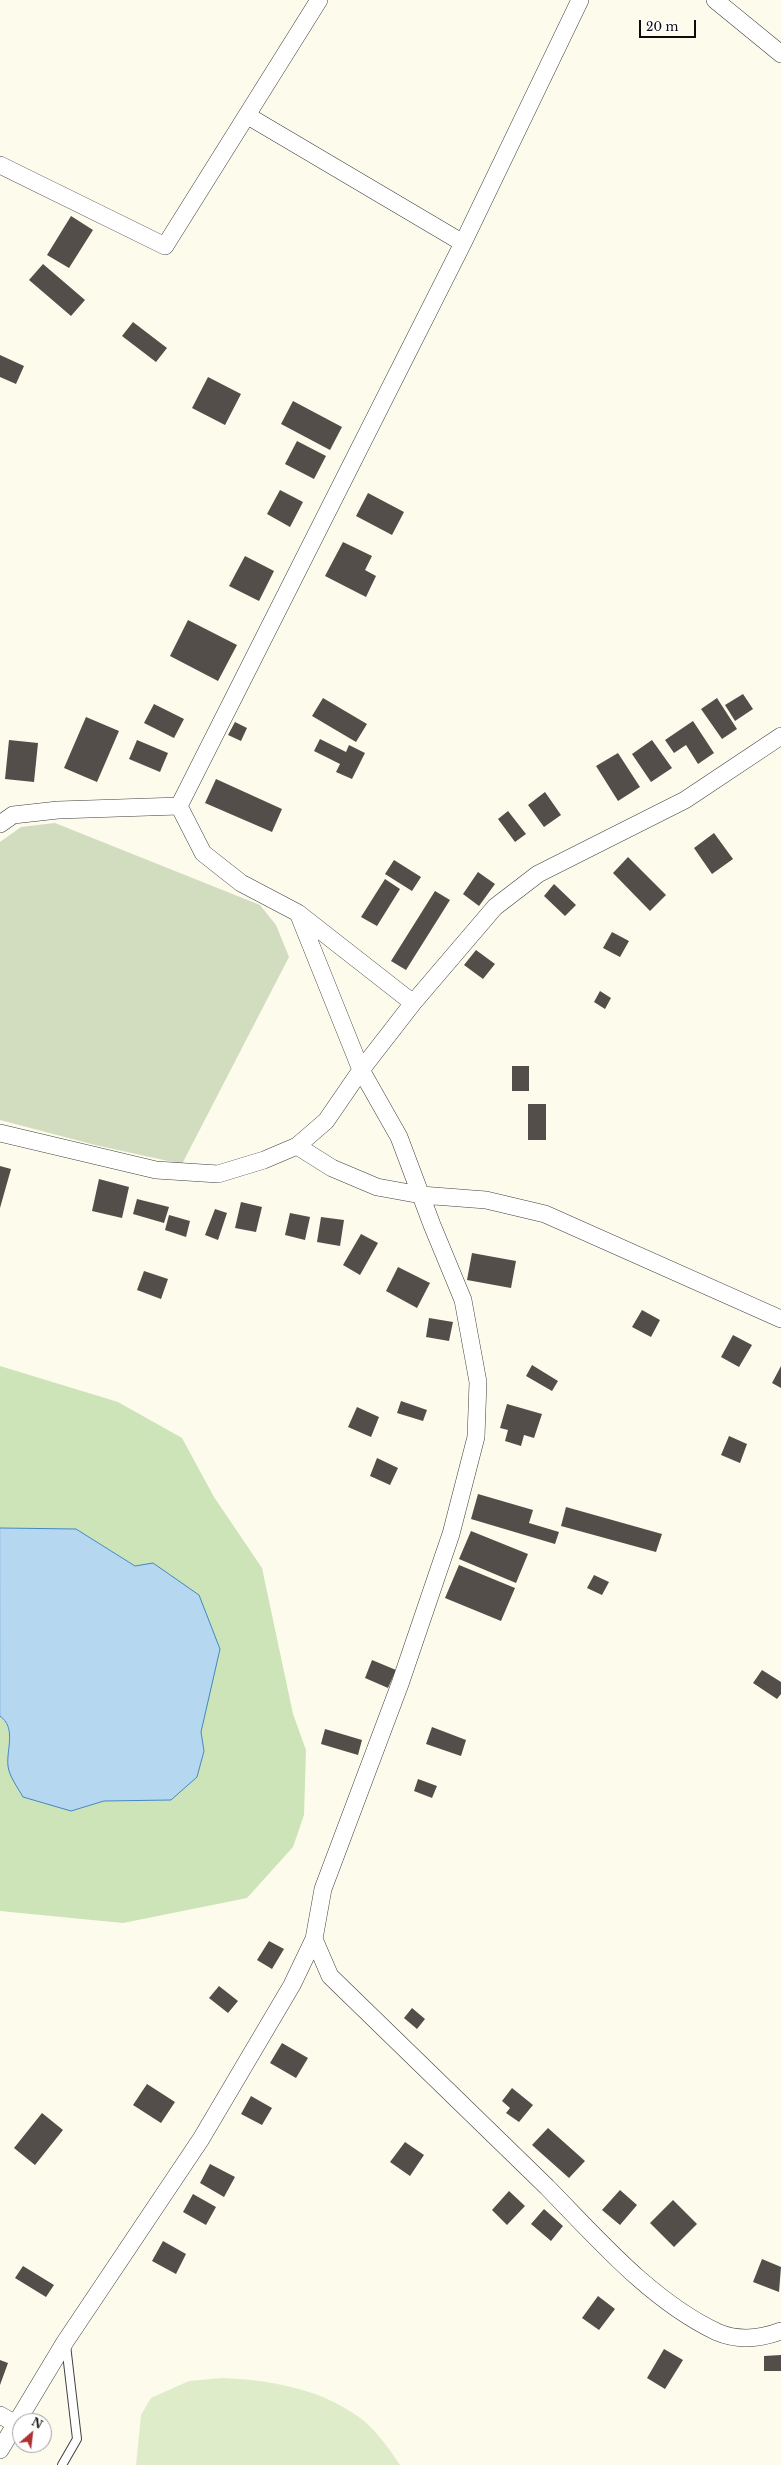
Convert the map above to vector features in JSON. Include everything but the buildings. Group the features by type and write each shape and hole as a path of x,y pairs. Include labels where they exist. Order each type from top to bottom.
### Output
{"street":[{"path":"0,164 165,246 248,116 319,0"},
{"path":"179,806 463,243 580,0"},
{"path":"715,0 781,54"},
{"path":"248,116 463,243"},
{"path":"0,1133 156,1170 218,1174 264,1160 297,1146 326,1121 361,1070 413,1003 495,907 538,874 685,800 781,736"},
{"path":"0,824 13,815 58,810 179,806"},
{"path":"179,806 203,853 240,883 298,913 413,1003"},
{"path":"23,2413 65,2342 201,2139 292,1986 314,1939 323,1889 400,1684 451,1534 476,1437 478,1382 464,1300 421,1196 399,1137 361,1070 298,913"},
{"path":"297,1146 332,1168 377,1186 421,1196 486,1200 545,1214 781,1320"},
{"path":"314,1939 330,1976 611,2251 681,2313 728,2336 754,2338 781,2331"},
{"path":"0,2415 12,2422"},
{"path":"0,2450 12,2430"}],"lane":[{"path":"62,2465 77,2439 65,2342"}],"green space":[{"path":"55,823 260,905 276,925 289,957 182,1164 95,1145 0,1120 0,842 21,827"},
{"path":"0,1366 118,1402 182,1438 214,1497 262,1568 293,1714 306,1750 304,1815 293,1847 247,1898 123,1923 0,1911 0,1716 8,1726 10,1747 8,1767 71,1811 104,1801 171,1800 204,1751 201,1732 135,1566 76,1529 0,1528"},
{"path":"222,2378 275,2383 325,2398 356,2415 369,2425 386,2444 400,2465 136,2465 141,2415 151,2398 189,2381"}],"water":[{"path":"0,1528 76,1529 135,1566 153,1563 199,1595 220,1649 201,1732 204,1751 197,1777 171,1800 104,1801 71,1811 23,1797 9,1770 8,1760 10,1740 8,1727 0,1716"}]}
